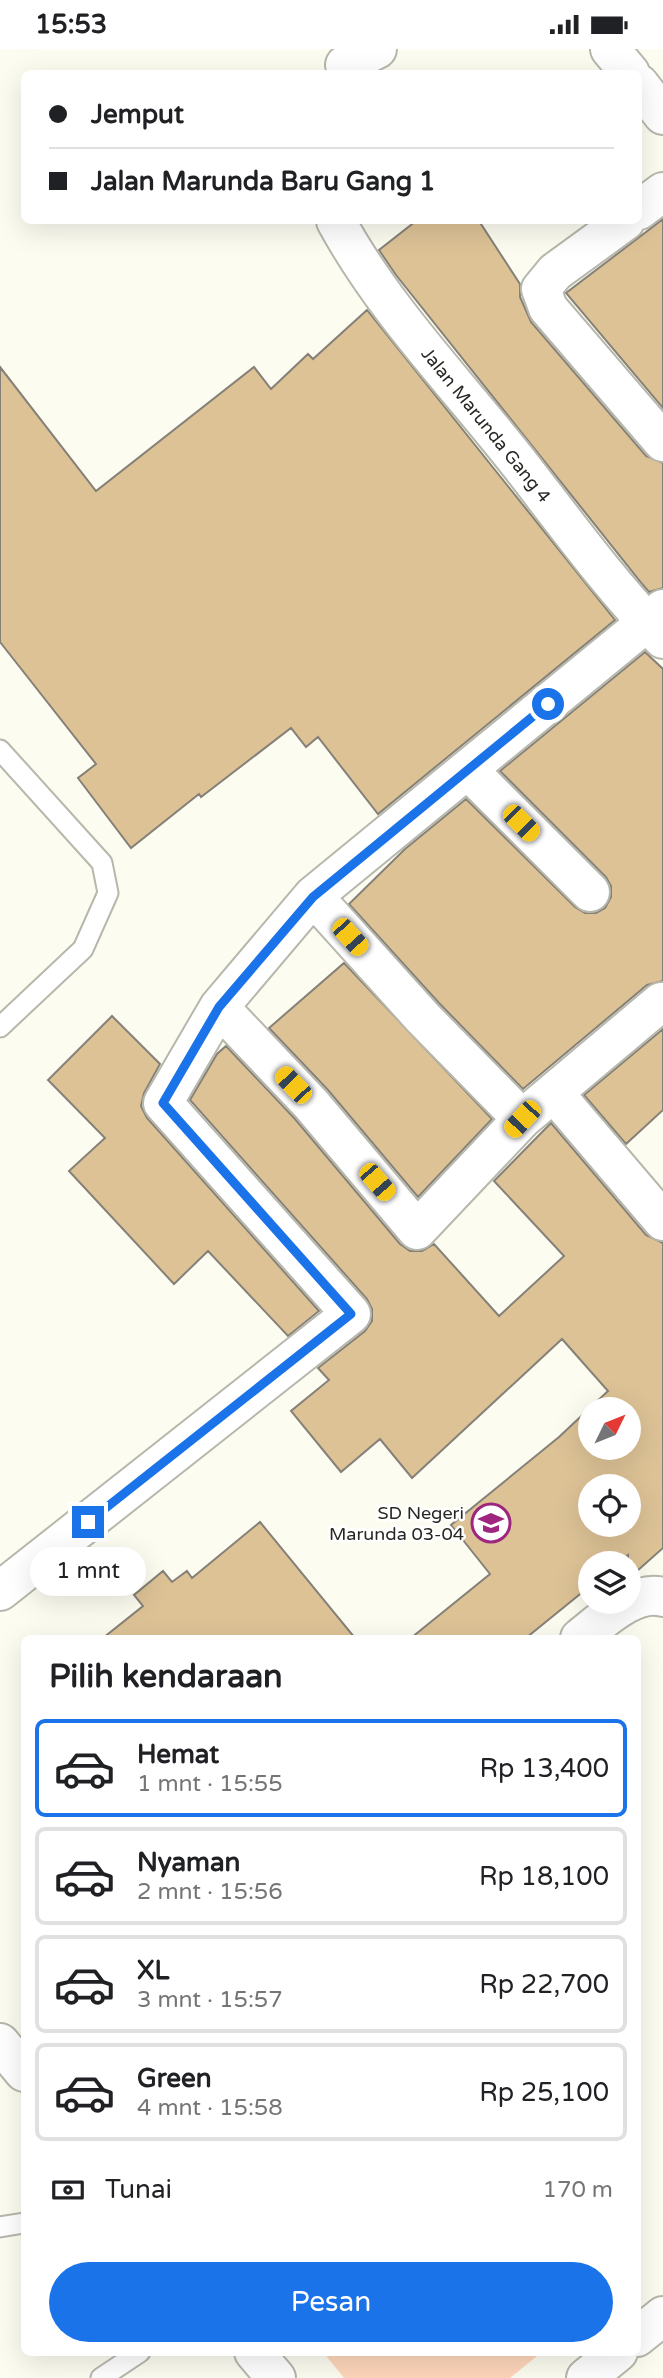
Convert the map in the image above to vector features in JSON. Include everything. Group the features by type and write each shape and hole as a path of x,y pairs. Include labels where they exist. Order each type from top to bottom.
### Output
{"street":[{"path":"610,49 628,70"},
{"path":"642,88 663,115"},
{"path":"642,208 663,192"},
{"name":"Jalan Marunda Gang 4","path":"338,224 357,259 443,373 657,623"},
{"path":"621,224 555,272 541,289 548,308 663,442"},
{"path":"0,1591 351,1314 163,1103 219,1007 313,897 657,623"},
{"path":"470,771 590,892"},
{"path":"313,897 423,1018 522,1119"},
{"path":"219,1007 312,1104 417,1230 522,1119 661,1002"},
{"path":"554,1093 663,1221"},
{"path":"584,1635 609,1615 634,1601 651,1594 663,1597"},
{"path":"0,2043 21,2068"},
{"path":"641,2334 663,2316"},
{"path":"257,2356 276,2378"},
{"path":"586,2378 613,2356"}],"lane":[{"path":"0,750 102,863 108,893 83,949 0,1027"},
{"path":"0,2227 21,2224"},
{"path":"101,2378 134,2356"}],"shaded area":[{"path":"326,2356 537,2356 510,2378 344,2378"}],"building":[{"path":"663,219 663,408 566,293"},
{"path":"412,224 481,224 520,284 520,297 531,322 646,456 663,463 663,588 649,592 643,585 396,275 379,250"},
{"path":"367,310 615,620 378,814 318,737 306,747 291,728 201,797 199,794 131,848 78,778 96,764 0,642 0,367 96,491 254,367 271,389 308,354 313,359"},
{"path":"645,652 663,669 663,981 647,985 523,1089 439,1003 349,904 405,849 466,799 575,907 585,913 596,913 605,908 611,897 611,886 606,877 500,771"},
{"path":"344,963 492,1119 418,1197 328,1090 269,1028"},
{"path":"112,1016 160,1064 144,1093 141,1106 147,1118 319,1311 288,1336 208,1251 174,1284 69,1171 105,1138 48,1080"},
{"path":"663,1029 663,1110 626,1144 584,1095"},
{"path":"226,1046 295,1119 400,1244 410,1251 422,1251 434,1244 499,1316 564,1256 494,1181 551,1123 646,1235 663,1243 663,1548 641,1567 641,1551 578,1551 578,1596 530,1635 415,1635 490,1574 451,1525 578,1419 578,1460 641,1460 641,1397 602,1397 608,1391 562,1339 412,1478 380,1439 341,1472 291,1411 329,1380 318,1368 365,1331 372,1321 372,1309 367,1299 190,1100 217,1054"},
{"name":"SD Negeri Marunda 03-04","path":"260,1522 353,1635 107,1635 143,1606 134,1595 163,1571 172,1582 187,1571 192,1578"}],"place":[{"name":"SD Negeri Marunda 03-04","path":"491,1523"}],"route":[{"path":"88,1522 351,1314 180,1126 163,1103 219,1007 313,897 388,834 470,771 548,704"}]}
